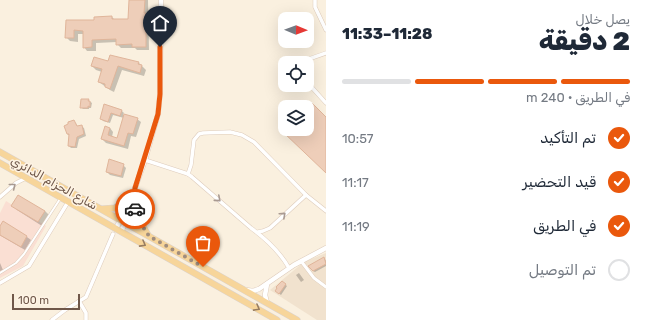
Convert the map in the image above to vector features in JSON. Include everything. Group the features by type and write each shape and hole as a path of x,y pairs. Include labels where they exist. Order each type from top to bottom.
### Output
{"main road":[{"name":"شارع الحزام الدائري","path":"0,152 296,320"},
{"name":"شارع الحزام الدائري","path":"0,163 27,177 117,232 277,320"},
{"path":"100,208 115,208 131,201 138,218 149,236"}],"street":[{"path":"52,320 86,297 123,222 145,160 159,104 161,0"},
{"path":"316,0 315,7 326,30"},
{"path":"314,57 326,53"},
{"path":"314,90 326,103"},
{"path":"188,174 196,136 203,133 236,133 254,142 306,194 326,211"},
{"path":"145,160 188,174 253,230 258,232 279,253 289,268"},
{"path":"0,197 16,183 27,177"},
{"path":"258,232 270,228 306,194"},
{"path":"0,283 29,266 68,202"},
{"path":"243,290 256,290 289,268 326,248"},
{"path":"301,261 314,278 326,287"},
{"path":"267,303 265,295 268,283"},
{"path":"79,301 86,313 86,320"}],"lane":[{"path":"0,273 16,263 24,254 61,198"}],"shaded area":[{"path":"6,201 46,226 23,266 0,278 0,213"},
{"path":"326,253 326,320 317,320 270,290 304,262"}],"building":[{"path":"129,0 145,0 144,13 146,13 146,47 132,47 132,44 116,45 116,39 92,40 92,47 83,48 83,31 74,30 74,38 65,38 66,20 94,20 94,17 112,16 112,19 128,19"},
{"path":"110,55 139,62 138,64 142,65 140,73 118,66 110,89 105,87 105,84 98,82 102,69 91,66 94,57 108,61"},
{"path":"81,99 89,99 88,101 90,101 90,107 80,108"},
{"path":"104,104 122,110 120,116 111,113 108,122 100,119"},
{"path":"314,105 326,117 326,173 287,136 314,136"},
{"path":"124,114 138,118 133,134 128,133 124,146 101,139 105,126 110,128 108,135 117,138"},
{"path":"74,120 77,126 82,125 84,134 77,137 75,147 68,146 69,134 67,134 64,126 68,124 68,122"},
{"path":"109,159 124,164 121,176 106,172"},
{"path":"18,195 45,211 38,222 11,206"},
{"path":"3,221 27,236 21,247 0,235 0,226"},
{"path":"324,257 326,264 313,271 308,266"},
{"path":"282,281 286,284 279,294 275,291 277,288 276,287"}],"way so far":[{"path":"135,209 141,224 149,236 203,267"}],"route":[{"path":"135,209 133,202 135,188 145,160 158,114 160,94 160,47"}]}
